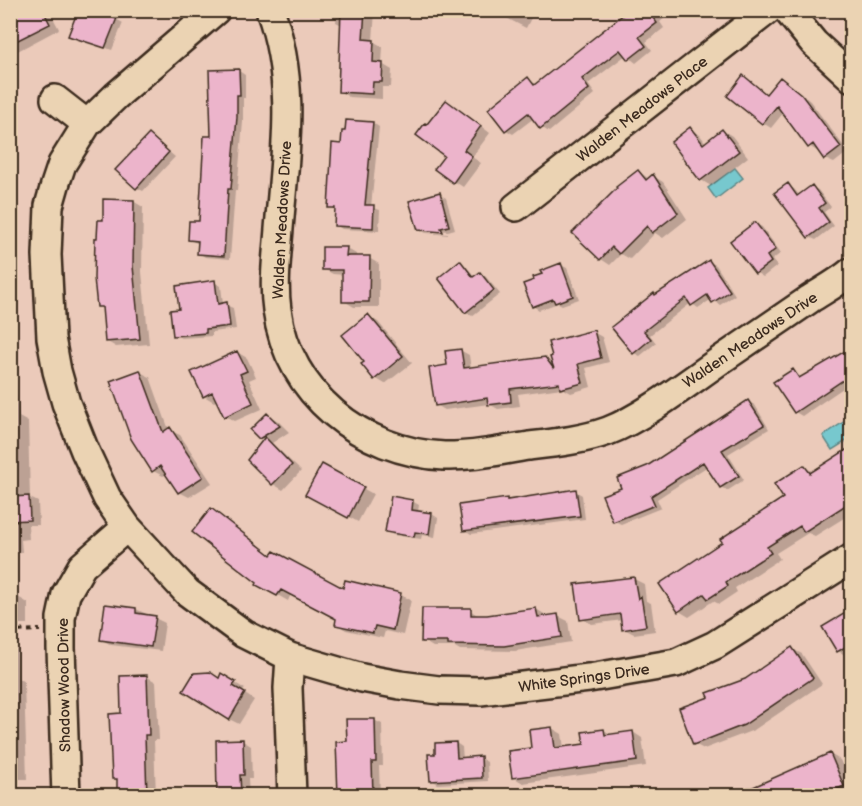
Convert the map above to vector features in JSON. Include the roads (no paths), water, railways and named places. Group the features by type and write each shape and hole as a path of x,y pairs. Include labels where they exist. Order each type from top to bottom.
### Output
{"street":[{"name":"White Springs Drive","path":"216,10 87,124 62,164 49,206 47,255 51,338 66,403 107,498 127,527 187,592 244,634 290,657 362,678 400,685 439,690 480,691 656,668 676,663 715,645 852,558"},
{"name":"Walden Meadows Drive","path":"270,10 283,54 287,93 276,282 277,311 288,348 302,376 322,403 343,422 362,434 383,443 419,453 444,456 471,455 557,442 609,431 654,405 852,271"},
{"name":"Walden Meadows Place","path":"516,207 768,10"},
{"path":"787,10 814,43 852,78"},
{"path":"55,99 87,124"},
{"name":"Shadow Wood Drive","path":"66,795 61,618 66,594 82,566 127,527"},
{"path":"290,657 288,688 292,795"}],"water":[{"path":"735,168 743,178 716,199 708,188"},
{"path":"851,417 851,438 832,450 823,436"}]}
